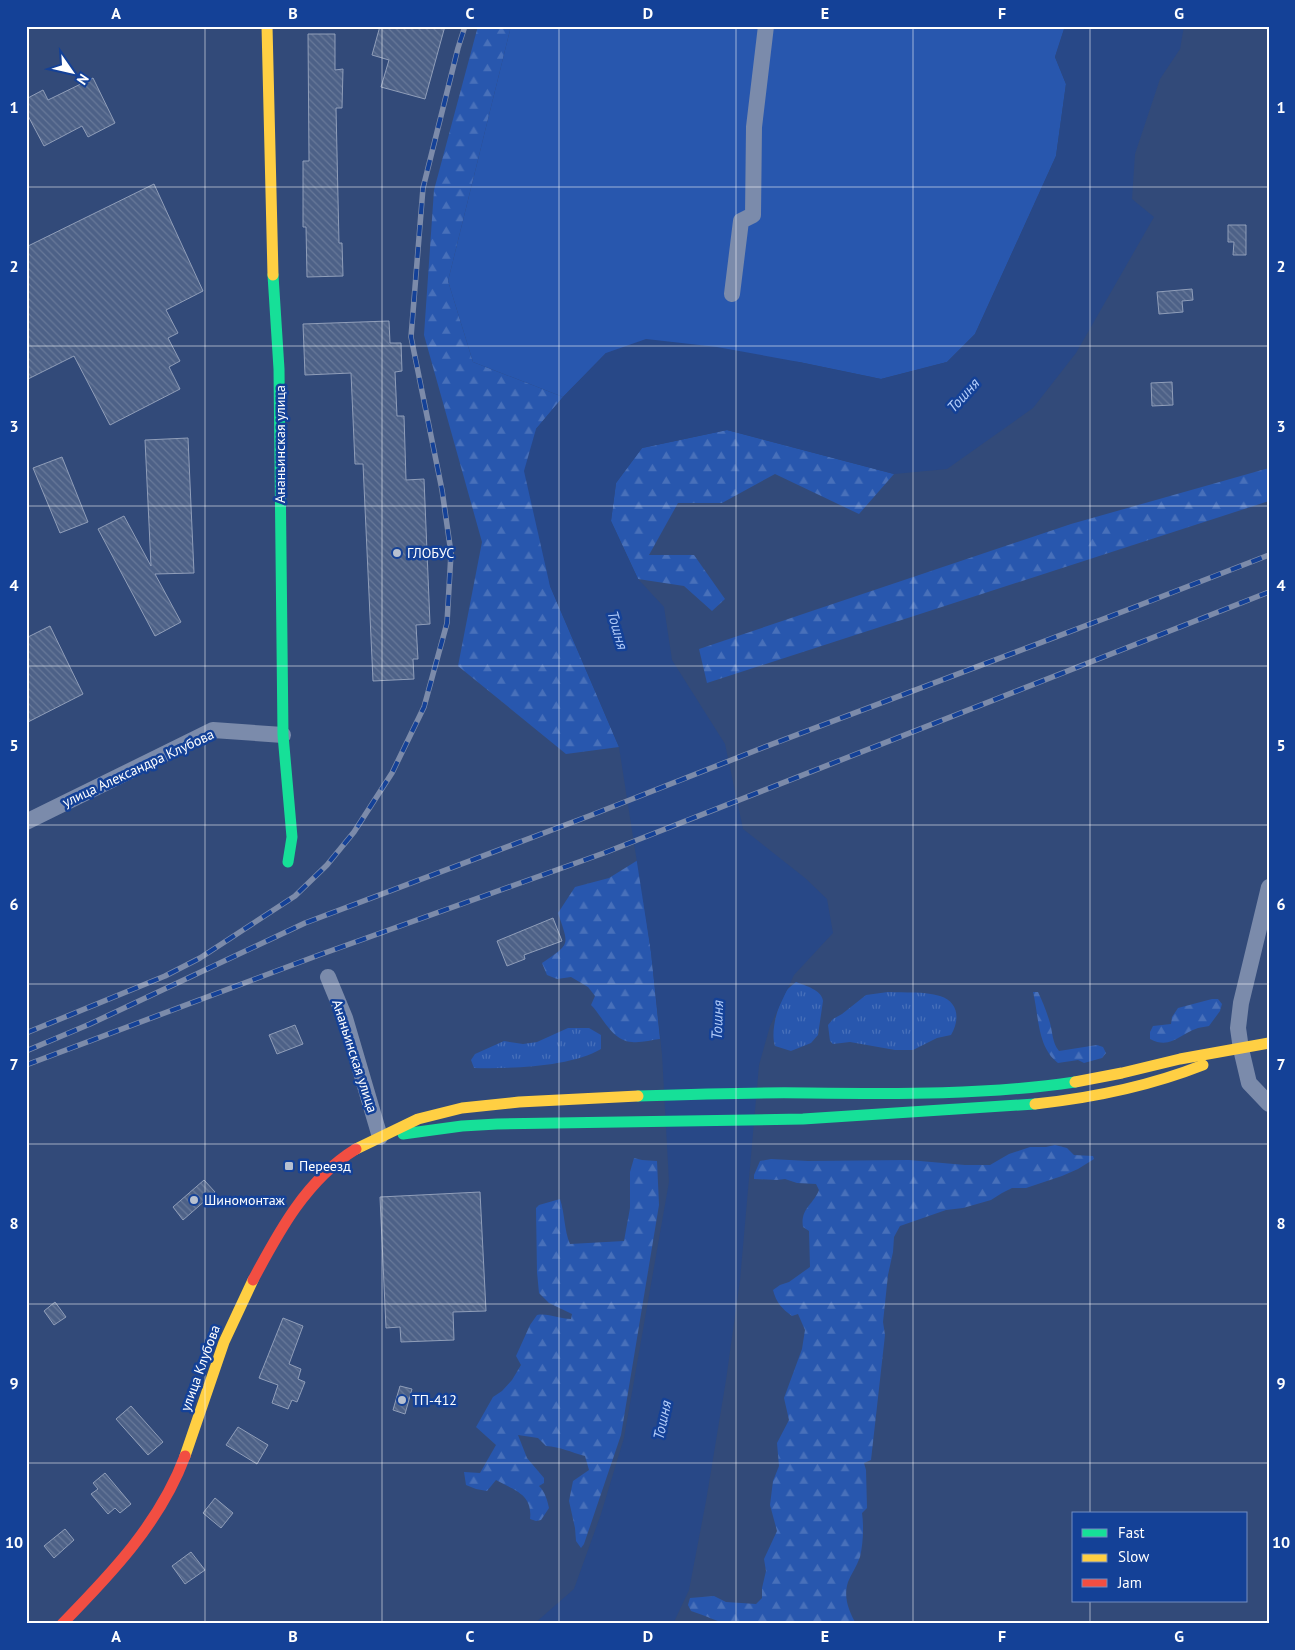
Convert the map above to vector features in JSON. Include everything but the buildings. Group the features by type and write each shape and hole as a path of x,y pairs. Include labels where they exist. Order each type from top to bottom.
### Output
{"main road":[{"name":"Ананьинская улица","path":"267,26 274,273 279,369 283,735 292,838 288,862"},
{"path":"380,1137 462,1126 498,1124 803,1119 1061,1101 1173,1077 1241,1049 1269,1043"},
{"name":"улица Клубова","path":"62,1624 134,1546 147,1530 167,1496 186,1454 224,1342 237,1312 288,1219 313,1185 328,1169 360,1146 424,1116 498,1104 632,1096 805,1093 934,1094 1000,1091 1069,1083 1122,1073 1182,1058 1241,1049"}],"street":[{"path":"732,294 741,221 753,215 754,127 766,26"},
{"name":"улица Александра Клубова","path":"26,822 213,730 283,735"},
{"path":"1269,887 1241,1003 1238,1028 1248,1082 1269,1104"},
{"name":"Ананьинская улица","path":"328,977 345,1018 380,1137"}],"green space":[{"path":"478,26 511,26 448,281 473,362 563,397 536,429 550,586 619,747 566,754 458,666 482,542 424,335 434,190"},
{"path":"511,26 1065,26 1055,57 1066,84 1056,156 975,334 947,362 881,379 799,362 606,353 563,397 473,362 448,281"},
{"path":"727,430 894,474 859,514 775,474 722,503 678,503 649,555 694,555 725,599 712,611 684,586 638,579 611,521 616,483 642,448"},
{"path":"1269,468 1269,501 707,683 699,649 1071,524"},
{"path":"638,860 651,952 660,1039 642,1042 625,1041 613,1033 591,1005 595,996 588,987 571,977 557,979 547,975 542,963 563,947 565,943 564,932 558,913 575,887 609,878"},
{"path":"796,982 817,991 823,1001 818,1035 811,1043 791,1051 775,1046 774,1025 787,990"},
{"path":"888,992 928,993 946,999 951,1003 956,1012 956,1023 951,1035 937,1038 913,1050 895,1050 850,1042 833,1044 830,1041 828,1025 833,1019 866,995"},
{"path":"1033,992 1038,992 1042,1000 1054,1041 1059,1051 1097,1045 1103,1047 1106,1053 1102,1058 1084,1063 1078,1060 1058,1063 1046,1049 1042,1040"},
{"path":"1218,999 1222,1004 1220,1011 1209,1026 1191,1031 1169,1042 1157,1042 1150,1039 1150,1032 1153,1026 1171,1024 1172,1017 1178,1008"},
{"path":"568,1028 589,1028 601,1035 601,1049 573,1060 539,1066 474,1068 471,1060 475,1054 504,1041 523,1044 537,1042"},
{"path":"1055,1145 1067,1148 1074,1155 1093,1156 1094,1159 1062,1176 1026,1188 1012,1188 991,1200 963,1208 946,1210 900,1226 894,1237 883,1322 885,1335 871,1460 864,1463 866,1470 867,1508 862,1513 862,1547 860,1557 849,1579 846,1593 851,1614 856,1624 730,1624 691,1611 688,1605 690,1598 714,1596 726,1602 756,1604 762,1598 766,1571 764,1559 777,1531 770,1505 773,1481 779,1466 777,1443 789,1420 784,1398 802,1349 805,1330 798,1314 792,1316 785,1311 778,1302 773,1290 789,1282 810,1267 809,1231 803,1227 803,1216 819,1190 816,1184 797,1183 785,1179 754,1179 760,1161 771,1159 808,1161 909,1160 965,1165 990,1165 1009,1154 1030,1147"},
{"path":"634,1158 657,1161 659,1205 621,1435 581,1548 576,1541 569,1501 573,1481 589,1470 585,1456 546,1446 538,1438 518,1435 527,1458 544,1478 544,1483 539,1486 546,1496 549,1508 541,1520 536,1521 530,1519 528,1504 521,1494 496,1480 487,1491 476,1489 466,1485 464,1472 480,1473 496,1445 476,1427 493,1397 502,1391 512,1380 521,1365 516,1356 530,1325 537,1315 571,1319 572,1314 549,1303 539,1293 536,1208 539,1205 560,1199 570,1244 624,1241 630,1208 630,1172"}],"water":[{"name":"Тошня","path":"1065,26 1184,26 1180,49 1160,79 1135,154 1132,199 1154,217 1076,353 1033,408 947,469 894,474 727,430 642,448 616,483 611,521 638,579 664,607 672,660 725,744 743,829 805,878 827,899 833,933 794,975 770,1026 759,1065 740,1280 726,1380 689,1590 673,1624 534,1624 574,1589 601,1514 624,1438 669,1182 662,1054 651,952 619,747 550,586 524,471 536,429 563,397 606,353 646,339 717,347 881,379 947,362 975,334 1056,156 1066,84 1055,57"}],"railway":[{"path":"26,1033 165,976 200,958 295,896 327,865 354,832 392,773 424,707 447,623 451,553 442,490 411,337 423,188 465,26"},
{"path":"26,1051 90,1024 305,923 1269,555"},
{"path":"26,1065 319,955 604,853 1269,592"}],"traffic: fast":[{"path":"273,275 279,369 283,735 292,837 288,862"},
{"path":"638,1096 745,1093 942,1093 1009,1089 1075,1082"},
{"path":"403,1134 462,1126 497,1124 803,1119 1035,1104"}],"traffic: slow":[{"path":"267,26 273,275"},
{"path":"1075,1082 1180,1059 1269,1043"},
{"path":"1035,1104 1120,1090 1162,1079 1203,1065"},
{"path":"356,1149 418,1119 462,1108 519,1102 638,1096"},
{"path":"185,1456 224,1342 253,1280"}],"traffic: jam":[{"path":"253,1280 273,1243 296,1207 323,1175 356,1149"},
{"path":"62,1624 116,1567 148,1525 175,1480 185,1456"}],"place":[{"name":"ГЛОБУС","path":"397,553"},
{"name":"Переезд","path":"289,1166"},
{"name":"Шиномонтаж","path":"194,1200"},
{"name":"ТП-412","path":"402,1400"}]}
